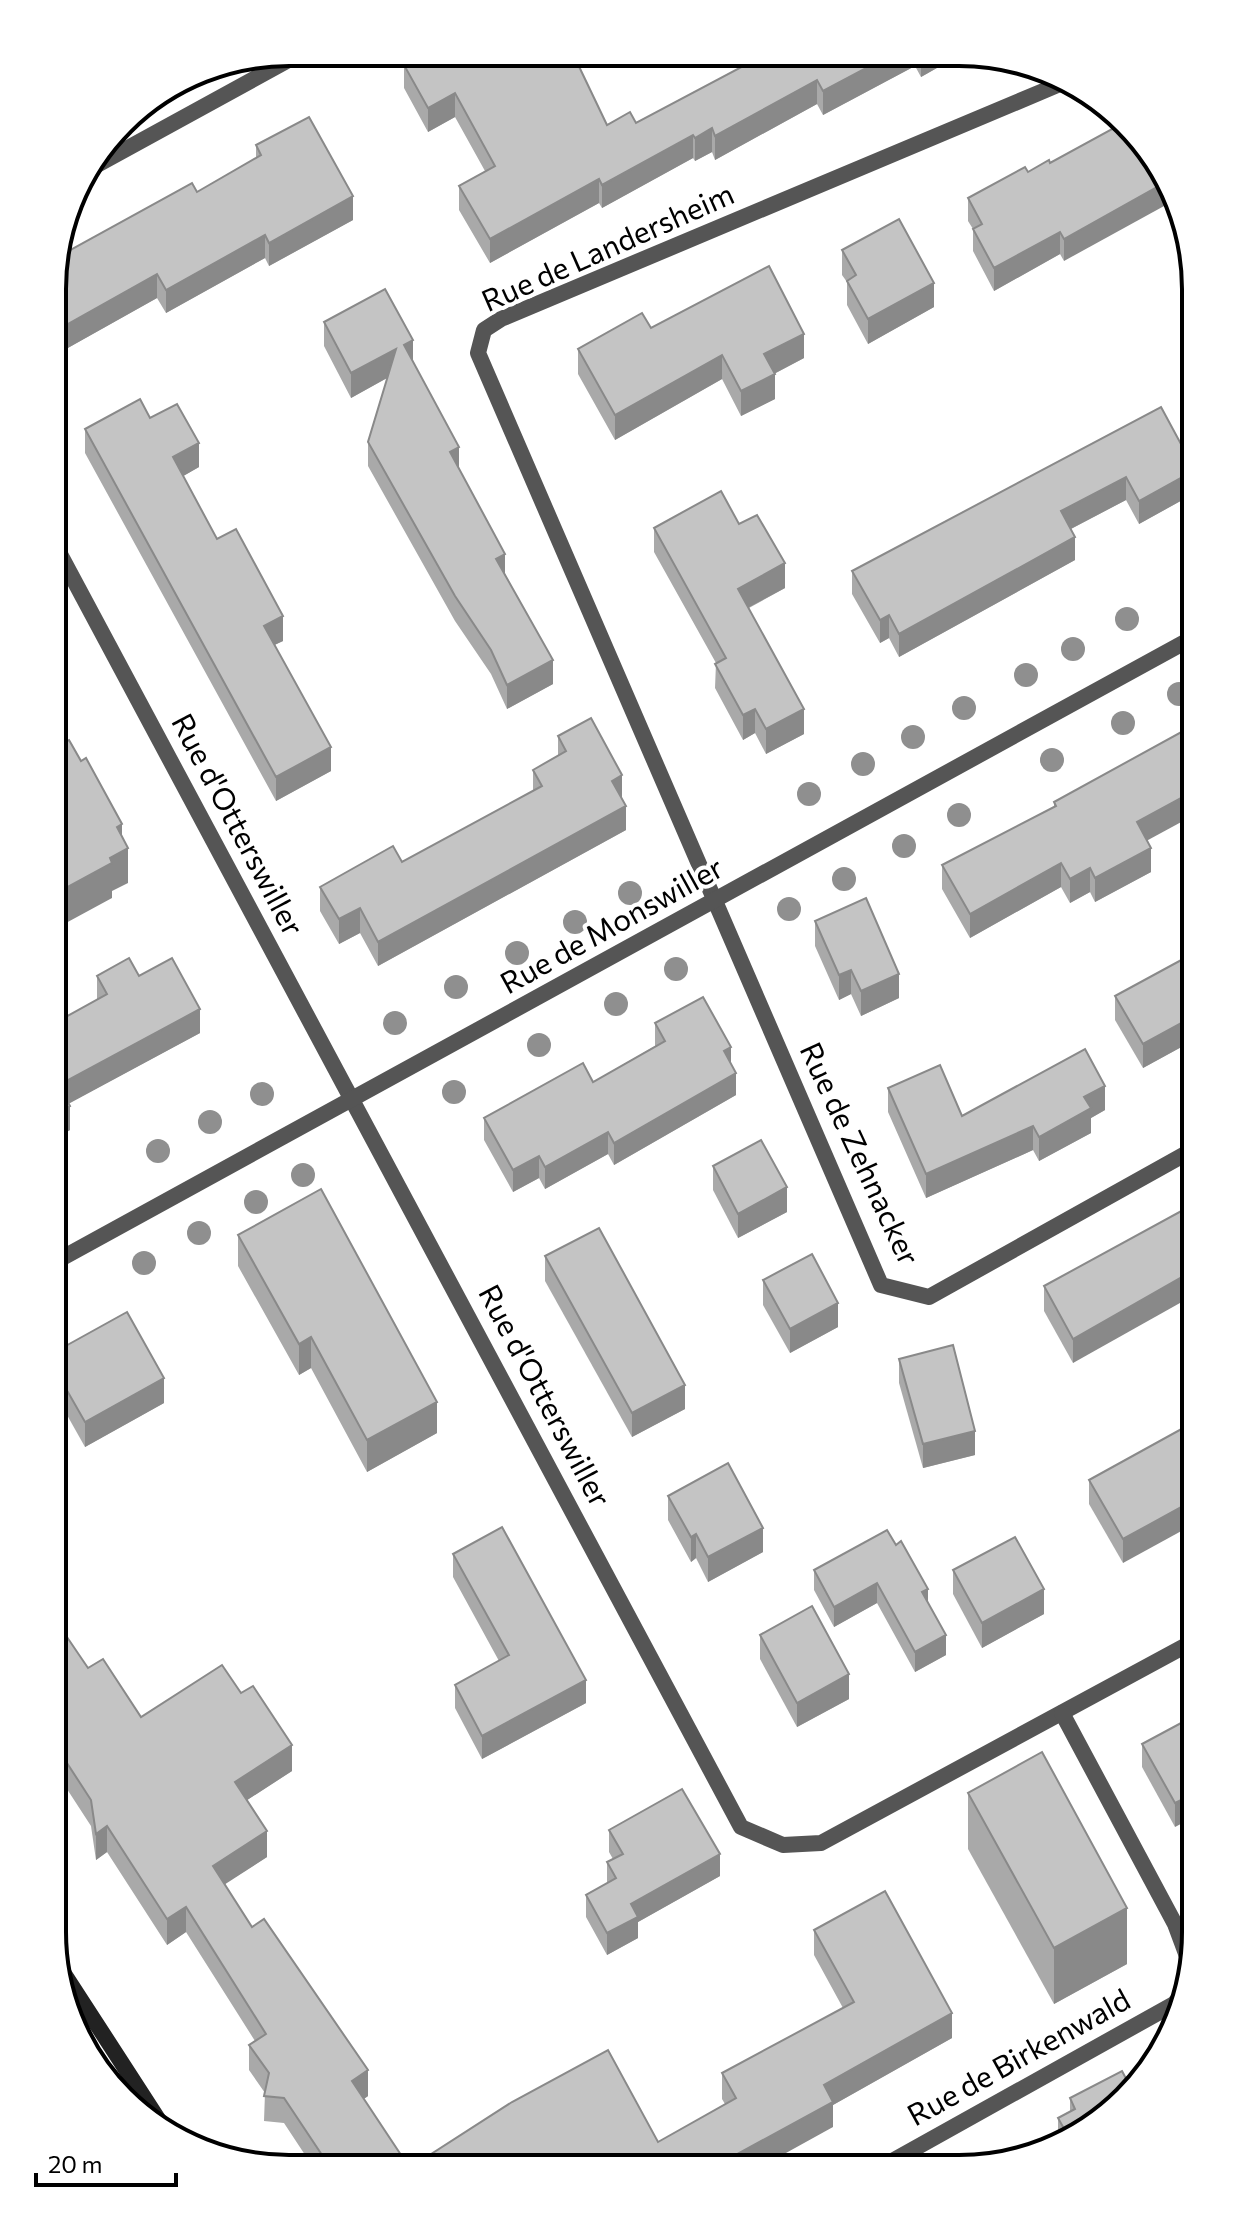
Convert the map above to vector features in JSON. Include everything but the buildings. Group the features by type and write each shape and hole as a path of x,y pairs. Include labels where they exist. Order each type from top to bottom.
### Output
{"main road":[{"path":"74,1989 149,2105"}],"street":[{"path":"108,159 276,67"},
{"name":"Rue de Landersheim","path":"713,902 482,368 478,341 484,330 501,319 1053,87"},
{"name":"Rue d'Otterswiller","path":"66,565 741,1827 783,1845 821,1843 1182,1648"},
{"name":"Rue de Monswiller","path":"66,1256 1182,644"},
{"name":"Rue de Zehnacker","path":"713,902 881,1285 929,1297 1182,1156"},
{"path":"1062,1713 1175,1924 1182,1943"},
{"name":"Rue de Birkenwald","path":"903,2155 1169,2007"}]}
